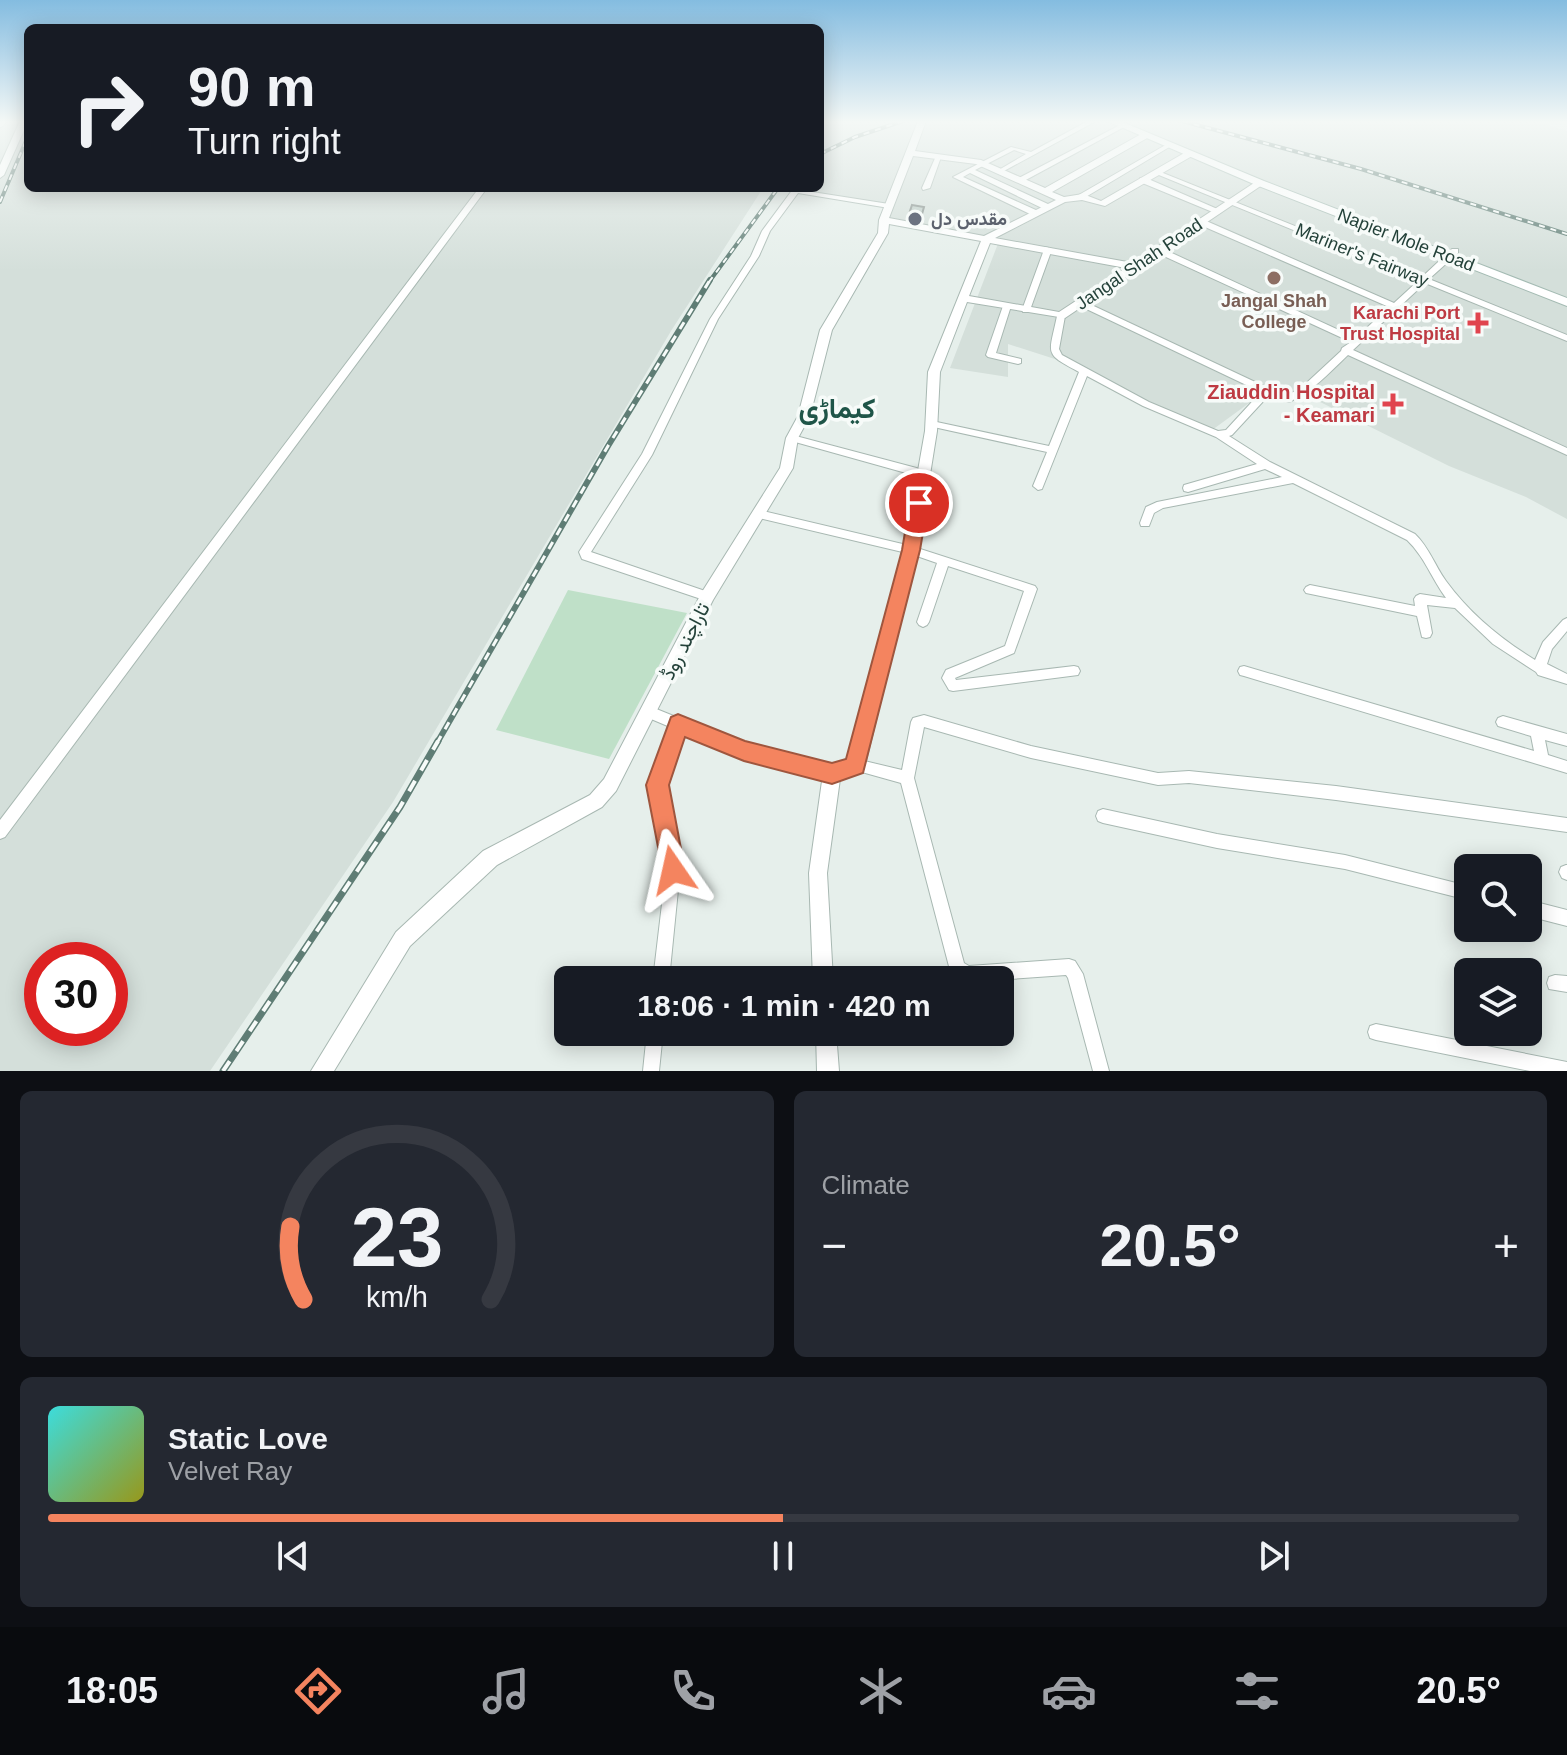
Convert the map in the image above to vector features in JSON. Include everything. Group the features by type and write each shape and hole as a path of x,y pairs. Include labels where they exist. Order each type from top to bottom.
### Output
{"main road":[{"name":"Napier Mole Road","path":"1231,171 1567,294"},
{"name":"Napier Mole Road","path":"1242,171 1567,302"}],"street":[{"name":"تاراچند روڈ","path":"322,1071 403,939 490,858 596,801 610,785 707,596 786,468 792,438 804,416 826,330 883,233 884,220 903,171"},
{"path":"926,188 933,171"},
{"path":"968,171 958,178 1035,213"},
{"path":"971,171 1047,207"},
{"path":"1000,171 1063,200"},
{"path":"1019,180 1035,171"},
{"path":"1045,192 1082,171"},
{"path":"856,765 911,550 932,424 934,372 987,238 1047,207 1081,196 1124,171"},
{"path":"1081,196 1102,204 1156,172"},
{"name":"Mariner's Fairway","path":"1156,172 1567,338"},
{"path":"1143,180 1218,211"},
{"name":"Jangal Shah Road","path":"963,298 1061,316 1260,183"},
{"path":"0,832 480,192"},
{"path":"707,596 586,556 585,552 647,455 714,319 755,256 766,231 795,192"},
{"path":"802,192 889,206"},
{"path":"884,220 1133,266"},
{"path":"1201,222 1394,306"},
{"path":"1026,310 1048,249"},
{"path":"1158,250 1356,341"},
{"path":"1081,303 1267,391 1292,398 1451,254"},
{"path":"1007,306 991,355 1018,361"},
{"path":"1061,316 1055,353 1146,404 1220,435 1266,465 1415,540 1457,604 1525,662 1567,679"},
{"path":"1345,350 1567,452"},
{"path":"1038,486 1085,370"},
{"path":"1220,435 1229,433 1267,391"},
{"path":"932,424 1053,450"},
{"path":"792,438 924,474"},
{"path":"1188,488 1266,465"},
{"path":"1145,523 1150,510 1161,505 1294,479"},
{"path":"759,514 911,550 1028,586 1032,592 1010,649 950,674 948,678 953,686 1074,671"},
{"path":"923,622 944,560"},
{"path":"1310,590 1422,612"},
{"path":"1426,633 1420,599 1457,604"},
{"path":"1542,671 1539,663 1543,651 1567,623"},
{"path":"1244,671 1567,767"},
{"path":"649,712 744,751 832,774 856,765 907,778"},
{"path":"1101,1071 1075,974 1069,967 968,974 957,968 952,960 907,778 918,722 924,721 1031,752 1158,779 1189,777 1307,790 1567,825"},
{"path":"1503,722 1567,740"},
{"path":"663,966 673,870 657,785 678,724"},
{"path":"1537,731 1542,760"},
{"path":"822,966 818,873 832,774"},
{"path":"1103,816 1202,839 1345,862 1454,889"},
{"path":"1542,912 1567,918"},
{"path":"1376,1032 1567,1070"},
{"path":"651,1071 654,1046"},
{"path":"827,1046 828,1071"}],"shaded area":[{"path":"0,171 24,171 24,192 760,192 671,331 393,802 210,1071 0,1071"},
{"path":"824,171 1567,171 1567,519 1526,497 1449,466 1298,391 1256,398 1208,433 1061,361 1008,344 1008,377 950,368 999,241 884,223 889,207 790,192 824,192"}],"green space":[{"path":"568,590 687,613 609,759 496,730"}],"building":[{"path":"912,205 924,207 922,214 910,211"}],"railway":[{"path":"0,202 13,171"},
{"path":"1367,171 1567,234"},
{"path":"709,282 775,192"},
{"path":"437,743 608,446 710,280"},
{"path":"223,1071 400,807 438,741"}],"place":[{"name":"مقدس دل","path":"915,219"},
{"name":"Jangal Shah College","path":"1274,278"},
{"name":"Karachi Port Trust Hospital","path":"1478,323"},
{"name":"Ziauddin Hospital - Keamari","path":"1393,404"}],"district":[{"name":"کیماڑی","path":"837,408"}],"route":[{"path":"673,870 657,785 678,724 744,751 832,774 855,766 911,550 919,503"}]}
